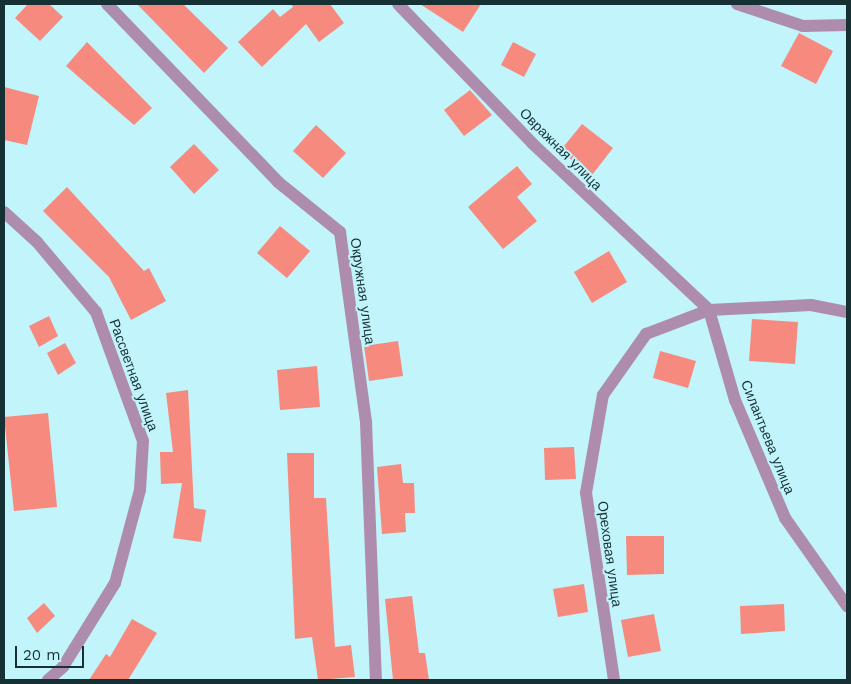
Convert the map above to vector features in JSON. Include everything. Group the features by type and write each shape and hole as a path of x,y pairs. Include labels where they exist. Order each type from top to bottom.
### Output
{"street":[{"name":"Окружная улица","path":"107,4 278,182 340,232 366,422 376,680"},
{"name":"Овражная улица","path":"398,4 533,144 709,310"},
{"path":"736,4 803,26 847,25"},
{"name":"Рассветная улица","path":"4,212 37,242 96,312 143,441 140,490 115,583 63,667 48,680"},
{"path":"709,310 811,305 847,312"},
{"name":"Силантьева улица","path":"709,310 735,400 785,518 847,606"},
{"name":"Ореховая улица","path":"614,680 586,493 603,395 646,334 709,310"}],"building":[{"path":"28,4 49,4 63,17 40,41 15,18"},
{"path":"137,4 183,4 228,48 204,73"},
{"path":"291,4 330,4 344,23 319,42 306,24 262,67 238,42 273,9 280,17 293,7"},
{"path":"420,4 481,4 463,32"},
{"path":"799,33 833,51 816,84 781,66"},
{"path":"87,42 152,108 134,125 66,66"},
{"path":"513,42 536,54 524,77 501,65"},
{"path":"4,87 39,96 27,145 4,140"},
{"path":"470,90 492,115 464,136 444,110"},
{"path":"582,124 613,148 592,175 560,151"},
{"path":"316,125 346,153 323,178 293,151"},
{"path":"194,144 219,170 194,194 170,167"},
{"path":"517,166 532,184 517,197 537,221 503,249 468,207"},
{"path":"67,187 144,271 149,268 166,301 131,320 109,277 43,211"},
{"path":"280,226 310,251 287,278 257,253"},
{"path":"609,251 627,282 592,303 574,272"},
{"path":"49,316 58,336 39,347 29,326"},
{"path":"752,319 798,322 795,364 749,361"},
{"path":"398,341 403,376 369,381 364,346"},
{"path":"65,343 76,363 58,375 47,353"},
{"path":"660,351 696,361 688,388 653,378"},
{"path":"317,366 320,407 280,410 277,370"},
{"path":"188,390 194,508 206,510 201,542 173,538 182,483 161,484 160,452 173,452 166,393"},
{"path":"48,413 57,507 14,511 4,417"},
{"path":"574,447 576,479 545,480 544,448"},
{"path":"287,453 314,453 314,498 326,498 335,647 351,645 355,677 318,680 312,637 295,639"},
{"path":"401,464 403,483 414,483 415,513 405,513 406,532 382,534 377,467"},
{"path":"626,536 664,536 664,574 627,575"},
{"path":"584,584 588,612 558,617 553,589"},
{"path":"412,596 419,653 425,653 429,680 393,680 385,599"},
{"path":"44,603 55,616 37,633 27,618"},
{"path":"784,604 785,631 741,634 740,606"},
{"path":"654,614 661,651 628,657 621,620"},
{"path":"132,619 157,633 128,680 89,680 106,654 110,657"}]}
